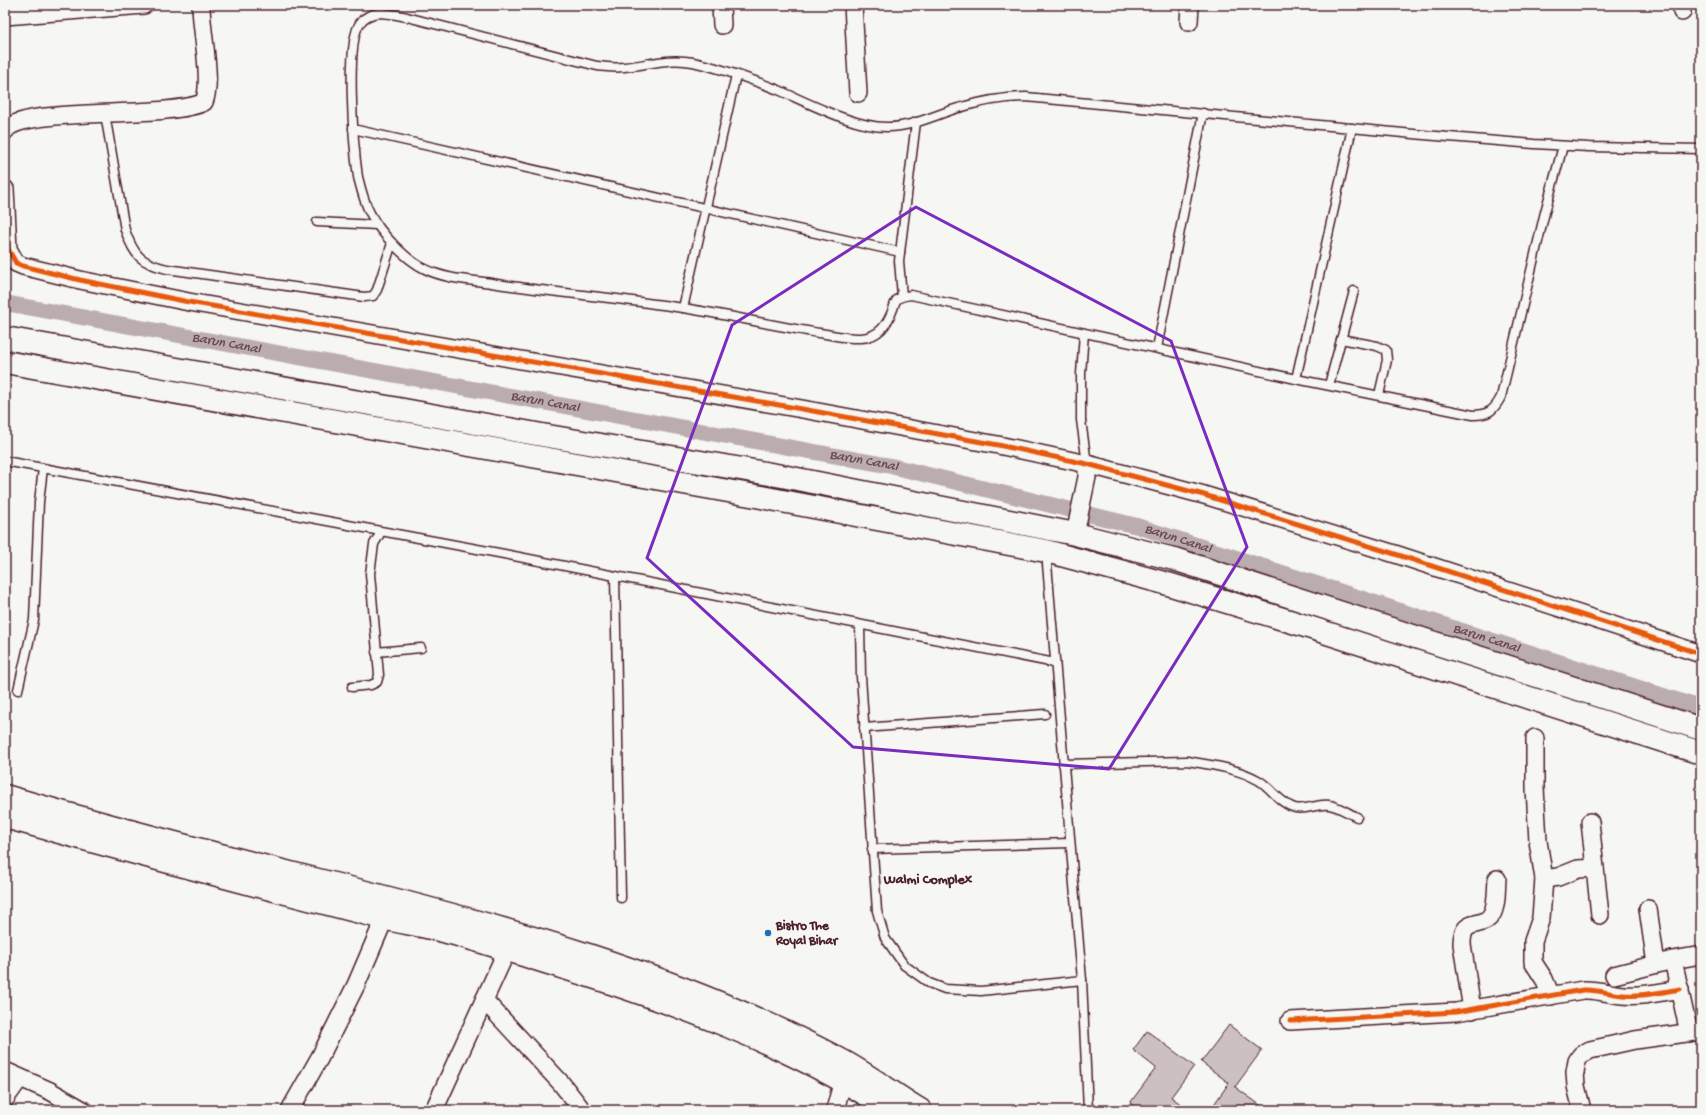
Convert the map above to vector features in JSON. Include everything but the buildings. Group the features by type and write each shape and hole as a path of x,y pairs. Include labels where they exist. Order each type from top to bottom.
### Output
{"highway":[{"path":"5,338 542,435 1076,527 1701,729"},
{"path":"5,362 756,496 1046,551 1168,584 1299,624 1701,753"},
{"path":"5,796 93,821 394,898 596,957 666,981 790,1035 838,1059 920,1110"},
{"path":"5,817 101,844 385,918 446,932 589,975 697,1013 843,1080 891,1110"}],"street":[{"path":"5,16 144,5"},
{"path":"5,131 12,124 38,117 167,110 196,106 204,102 207,95 207,80 201,5"},
{"path":"721,5 722,25"},
{"path":"853,5 858,93"},
{"path":"5,188 8,250 16,263 36,270 189,302 802,409 998,445 1087,470 1204,495 1388,552 1701,654"},
{"path":"1076,527 1087,470"},
{"path":"1535,738 1535,788 1538,841 1544,879 1541,918 1533,941 1533,962 1544,979 1551,996"},
{"path":"1590,822 1600,915"},
{"path":"1544,879 1558,877 1578,869 1595,868"},
{"path":"1472,1010 1462,944 1462,934 1465,929 1471,925 1486,920 1492,915 1497,879"},
{"path":"290,1110 320,1057 356,985 394,898"},
{"path":"1648,909 1656,964"},
{"path":"434,1110 507,950"},
{"path":"1614,975 1673,960 1701,955"},
{"path":"1582,1110 1576,1086 1575,1072 1577,1061 1582,1055 1590,1050 1634,1040 1695,1032 1680,989 1673,960"},
{"path":"1290,1021 1472,1010 1592,989 1614,994 1637,996 1680,989"},
{"path":"484,1000 561,1083 582,1110"},
{"path":"5,1099 12,1074 50,1091 83,1110"},
{"path":"835,1110 843,1080"}],"lane":[{"path":"1563,146 1545,212 1501,396 1497,406 1491,412 1483,415 1473,415 1296,379 910,295 902,296 895,302 887,322 880,332 859,338 800,330 683,308 505,285 441,275 425,269 412,261 392,243 377,225 369,212 358,178 352,74 356,31 360,22 376,13 407,17 597,66 623,67 648,62 681,61 712,67 857,121 886,127 900,126 916,122 973,104 1010,97 1026,97 1352,128 1563,146 1701,149"},
{"path":"683,308 736,75"},
{"path":"1157,348 1203,113"},
{"path":"106,114 125,230 129,242 143,261 167,269 373,296 377,290 392,243"},
{"path":"902,296 899,272 900,252 916,122"},
{"path":"1296,379 1352,128"},
{"path":"354,129 900,252"},
{"path":"317,222 377,225"},
{"path":"1329,385 1354,291"},
{"path":"1084,333 1081,374 1081,420 1087,470"},
{"path":"1341,339 1385,349 1387,353 1387,360 1379,396"},
{"path":"5,461 615,576 1055,663"},
{"path":"18,690 34,620 39,502 43,468"},
{"path":"352,687 371,685 378,682 379,675 370,574 374,544 381,532"},
{"path":"1046,551 1082,980 1088,1110"},
{"path":"615,576 621,898"},
{"path":"860,625 864,728 876,911 885,938 904,964 917,975 929,983 946,989 981,991 1082,980"},
{"path":"376,652 421,648"},
{"path":"864,728 1045,714"},
{"path":"1064,764 1187,761 1224,767 1258,780 1272,789 1287,804 1295,808 1328,805 1357,817"},
{"path":"872,849 1070,843"}],"highlighted area":[{"path":"916,207 1171,341 1247,547 1109,769 853,747 647,558 732,325"}],"waterway":[{"name":"Barun Canal","path":"5,303 891,466 1137,526 1701,708"}],"cycle path":[{"path":"5,189 8,249 16,263 23,266 80,280 189,302 802,409 998,445 1087,464 1204,495 1395,554 1701,654"},
{"path":"1290,1021 1456,1012 1583,990 1637,995 1680,989"}],"place":[{"name":"Bistro The Royal Bihar","path":"768,933"}],"district":[{"name":"Walmi Complex","path":"928,880"}]}
